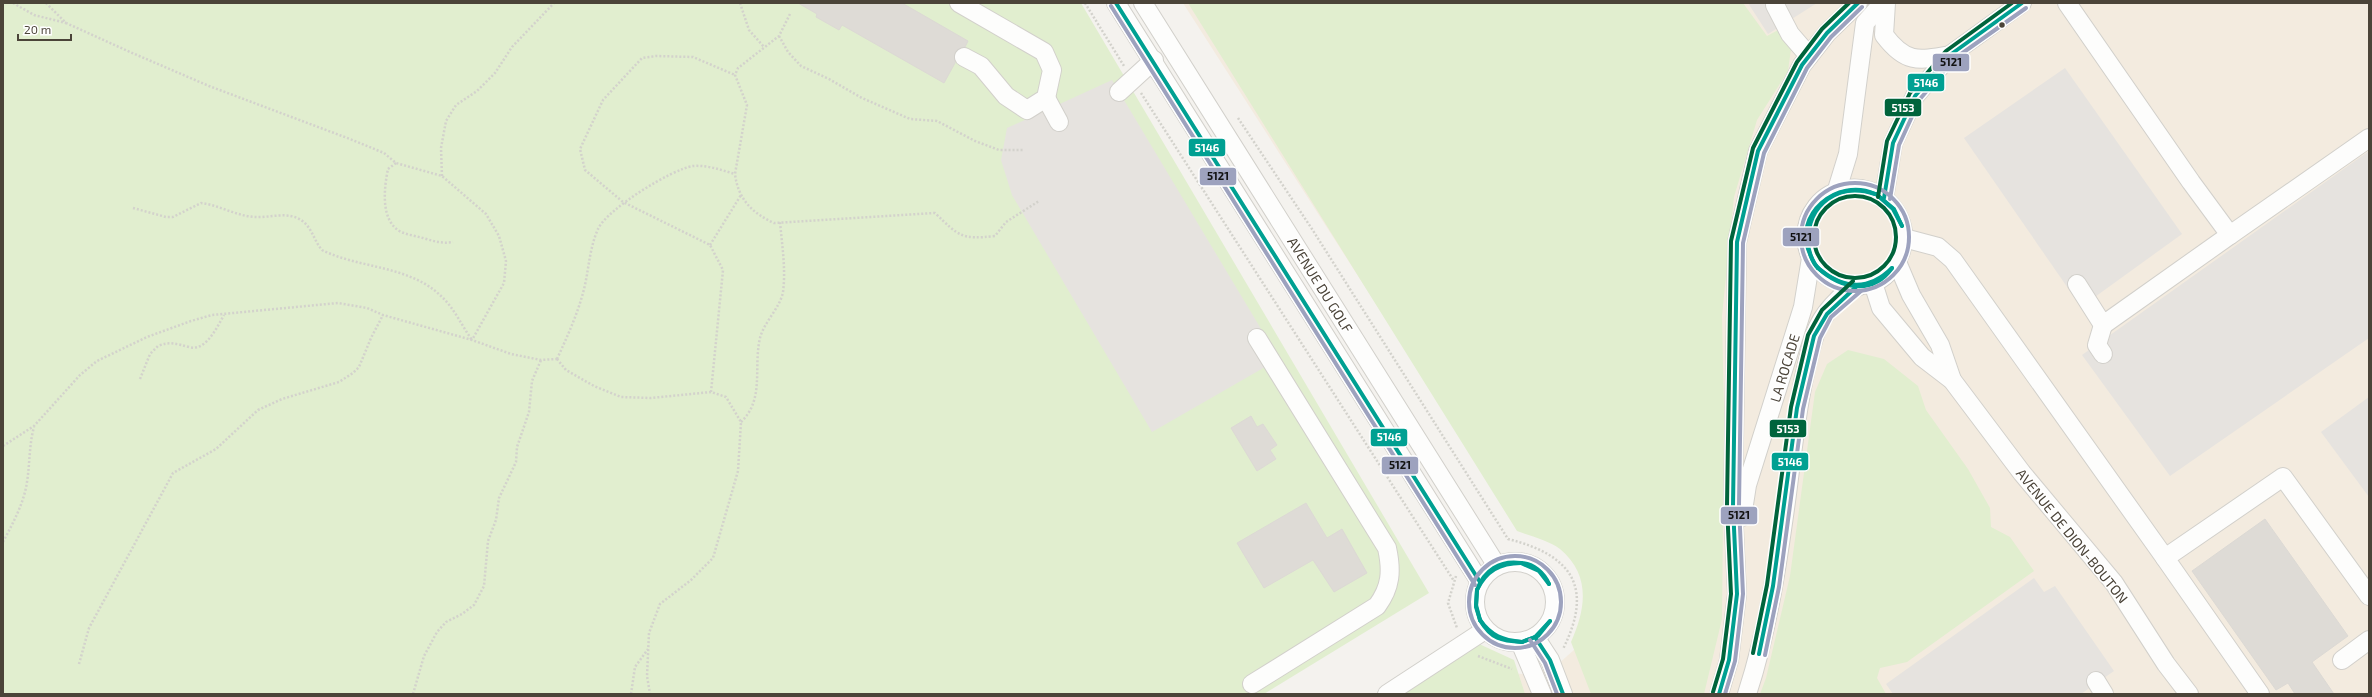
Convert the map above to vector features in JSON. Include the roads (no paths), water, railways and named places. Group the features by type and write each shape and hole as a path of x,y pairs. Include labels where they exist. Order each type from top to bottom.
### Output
{"street":[{"path":"959,3 1044,52 1052,70 1046,98 1059,122"},
{"name":"AVENUE DU GOLF","path":"1116,3 1154,60 1480,582"},
{"name":"AVENUE DU GOLF","path":"1143,3 1497,566"},
{"name":"LA ROCADE","path":"1737,594 1732,506 1737,242 1758,151 1808,56 1827,33 1858,3"},
{"path":"1884,3 1884,35 1896,51 1909,58 1929,59 1950,55"},
{"path":"1836,193 1848,154 1865,23 1884,3"},
{"path":"1884,198 1893,143 1915,96 1950,55 2022,3"},
{"path":"2067,3 2190,182 2230,235"},
{"path":"1775,5 1790,34 1808,56"},
{"path":"964,57 981,66 1006,96 1027,110 1046,98"},
{"path":"1119,92 1154,60"},
{"path":"2103,354 2097,345 2103,325 2369,138"},
{"path":"1848,189 1860,189 1873,192 1884,198 1894,209 1901,223 1904,238 1902,250 1897,262 1887,274 1865,285 1843,285 1830,279 1818,270 1811,258 1806,243 1807,227 1813,213 1823,201 1836,193 1848,189"},
{"path":"1904,238 1938,248 1953,260 2260,694"},
{"name":"LA ROCADE","path":"1719,694 1729,660 1737,594 1743,505 1803,307 1811,258"},
{"name":"AVENUE DE DION-BOUTON","path":"1897,262 1910,295 1940,345 1952,380"},
{"path":"2077,284 2103,325"},
{"name":"LA ROCADE","path":"1748,694 1760,649 1772,586 1797,408 1814,336 1818,324 1830,308 1865,285"},
{"name":"AVENUE DE DION-BOUTON","path":"1865,285 1881,308 1922,357 1952,380 2022,473 2114,583 2166,664 2189,694"},
{"path":"1252,684 1377,606 1388,588 1391,564 1387,548 1257,338"},
{"path":"2165,558 2283,476 2369,596"},
{"path":"1510,562 1525,563 1544,575 1552,587 1555,600 1553,614 1547,626 1528,640 1510,642 1496,638 1485,630 1478,618 1475,599 1480,582 1489,571 1497,566 1510,562"},
{"path":"1387,694 1485,630"},
{"path":"1528,640 1542,694"},
{"path":"1528,640 1550,660 1563,694"},
{"path":"2342,660 2369,640"}]}
